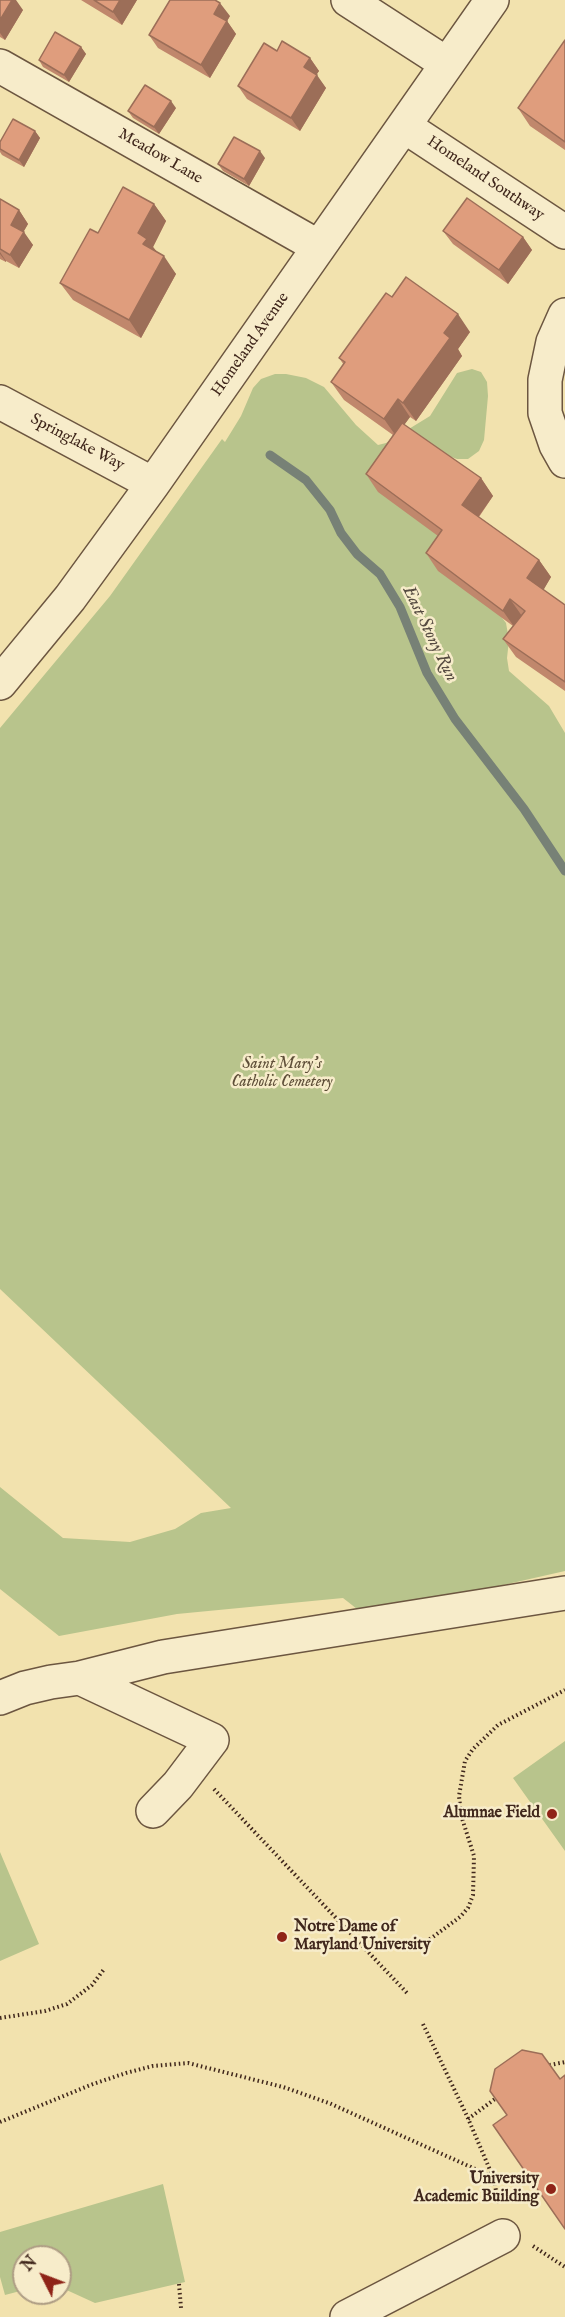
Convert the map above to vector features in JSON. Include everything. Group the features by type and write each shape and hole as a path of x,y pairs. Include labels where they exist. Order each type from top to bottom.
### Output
{"street":[{"path":"348,0 447,64"},
{"name":"Homeland Avenue","path":"0,683 70,598 153,484 492,0"},
{"name":"Meadow Lane","path":"0,66 319,247"},
{"name":"Homeland Southway","path":"404,126 565,232"},
{"path":"565,315 553,342 544,380 545,413 556,445 565,461"},
{"name":"Springlake Way","path":"0,402 153,484"},
{"path":"0,1698 25,1688 80,1678 164,1657 565,1593"},
{"path":"80,1678 212,1740 178,1785 153,1810"},
{"path":"347,2317 503,2236"}],"path":[{"path":"426,1942 460,1917 468,1908 473,1895 474,1856 461,1815 459,1796 465,1761 473,1749 498,1725 565,1690"},
{"path":"213,1789 407,1993"},
{"path":"0,2018 45,2011 67,2004 92,1985 105,1968"},
{"path":"423,2024 493,2177 502,2219 503,2236"},
{"path":"541,2068 552,2063 565,2062"},
{"path":"0,2122 126,2073 153,2066 188,2063 283,2087 329,2103 493,2177"},
{"path":"468,2119 504,2093"},
{"path":"179,2284 181,2308"}],"green space":[{"name":"Saint Mary's Catholic Cemetery","path":"472,369 481,372 487,382 484,440 479,451 468,459 457,459 438,452 438,533 506,623 509,640 507,658 509,671 549,706 565,733 565,1571 366,1616 343,1598 177,1614 59,1636 0,1589 0,1487 63,1538 130,1542 175,1529 201,1513 231,1508 0,1289 0,728 110,596 222,439 225,442 241,416 253,388 261,379 275,374 286,374 306,378 324,387 356,425 378,445 386,443 430,416 457,373"},
{"name":"Alumnae Field","path":"565,1741 565,1851 513,1778"},
{"path":"0,1852 39,1944 0,1961"},
{"path":"163,2184 185,2282 95,2303 72,2292 72,2245 12,2245 12,2293 5,2295 0,2277 0,2232"}],"building":[{"path":"0,0 12,0 0,20"},
{"path":"94,0 120,0 113,12"},
{"path":"170,0 215,0 220,3 214,14 227,21 201,65 149,35"},
{"path":"55,32 81,47 64,75 39,60"},
{"path":"565,40 565,142 518,108"},
{"path":"282,41 310,58 304,67 317,75 291,118 238,86 264,43 277,51"},
{"path":"145,85 171,101 154,127 128,111"},
{"path":"13,119 35,131 19,160 0,149 0,142"},
{"path":"234,137 260,151 244,179 218,164"},
{"path":"123,187 154,204 138,233 147,239 143,244 164,256 129,320 60,283 90,229 98,233"},
{"path":"467,198 523,237 499,270 443,231"},
{"path":"0,199 19,210 11,225 24,232 10,255 0,249"},
{"path":"406,277 458,314 444,333 450,338 403,403 398,399 384,419 331,382 345,362 339,358 386,293 392,297"},
{"path":"402,423 481,478 462,505 539,560 527,578 565,605 565,682 503,639 525,611 510,599 503,611 426,553 442,530 366,474"},
{"name":"University Academic Building","path":"522,2050 542,2054 560,2079 565,2075 565,2229 493,2125 507,2115 490,2091 495,2069"}],"waterway":[{"name":"East Stony Run","path":"270,455 306,480 330,510 341,533 357,554 380,574 400,607 427,673 455,719 524,809 565,871"}],"place":[{"name":"Alumnae Field","path":"552,1814"},
{"name":"Notre Dame of Maryland University","path":"282,1937"},
{"name":"University Academic Building","path":"551,2189"}]}
